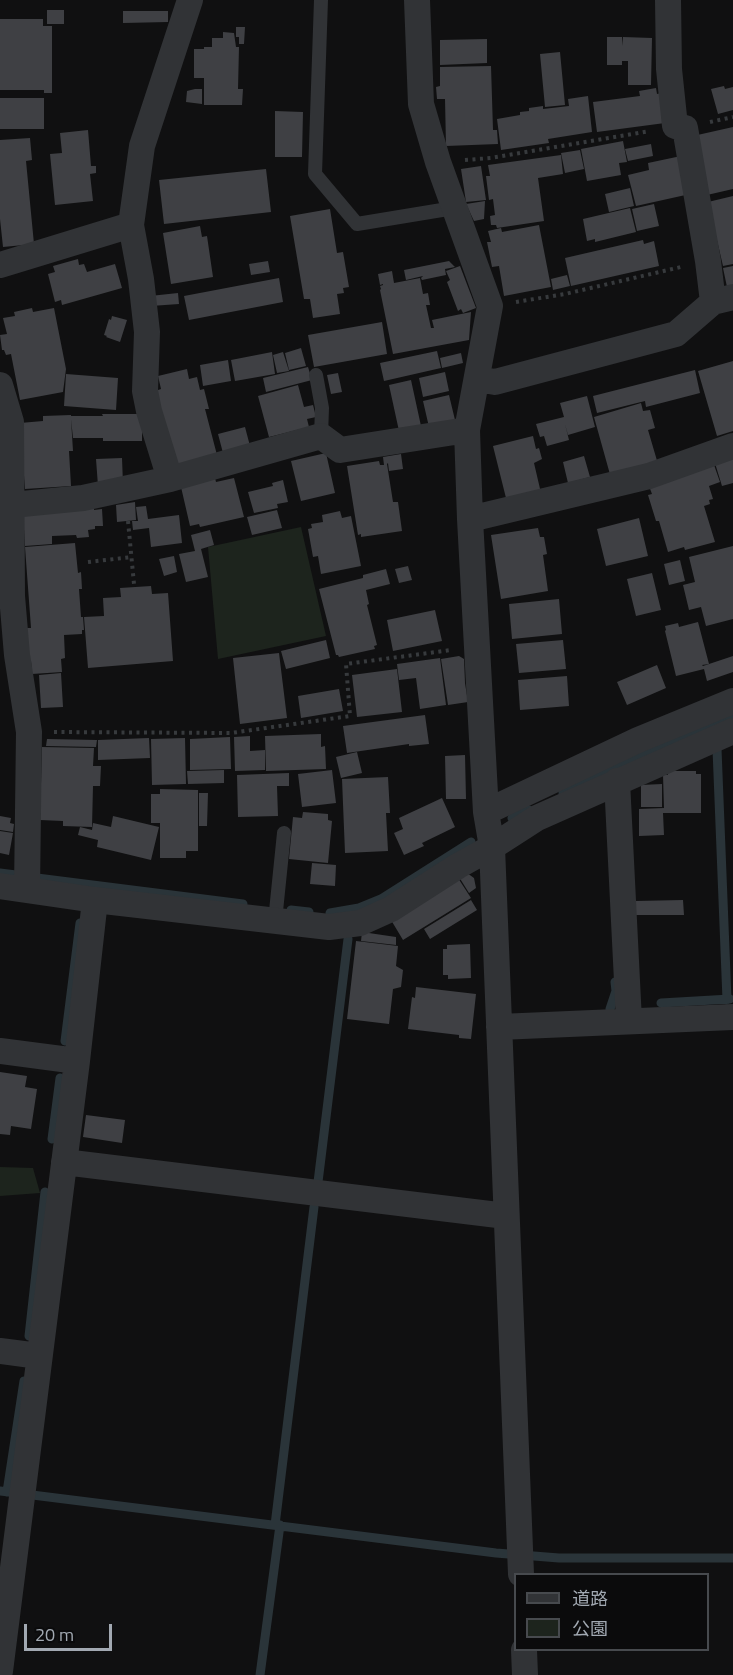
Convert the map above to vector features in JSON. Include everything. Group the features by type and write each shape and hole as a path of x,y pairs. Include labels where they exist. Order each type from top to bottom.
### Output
{"street":[{"path":"170,479 145,391 147,332 141,279 130,225 142,146 190,0"},
{"path":"417,0 422,104 438,162 490,306 467,430 486,812 492,847 520,1561"},
{"path":"477,379 495,382 676,333 723,300 708,261 685,128 675,126 669,69 668,0"},
{"path":"0,265 130,225"},
{"path":"0,385 11,422 6,504 17,656 29,732 27,890"},
{"path":"6,504 83,498 170,479 321,436 340,450 467,430"},
{"path":"470,519 649,476 733,446"},
{"path":"486,812 638,740 733,701"},
{"path":"0,886 95,900 329,927 360,922 391,909 537,818 733,731"},
{"path":"616,781 628,1021"},
{"path":"0,1671 77,1061 95,900"},
{"path":"499,1027 733,1017"},
{"path":"0,1051 77,1061"},
{"path":"64,1162 506,1216"},
{"path":"0,1352 39,1356"},
{"path":"524,1651 525,1675"}],"lane":[{"path":"321,0 315,174 357,224 454,208"},
{"path":"316,375 322,408 321,436"},
{"path":"275,921 284,833"}],"path":[{"path":"438,162 491,158 675,126"},
{"path":"490,306 565,294 708,261"},
{"path":"128,520 134,584"},
{"path":"88,562 132,557"},
{"path":"29,732 231,733 350,716 346,664 477,647"}],"green space":[{"path":"301,527 326,636 218,659 208,547"},
{"path":"0,1167 33,1168 40,1193 0,1196"}],"building":[{"path":"47,10 64,10 64,24 47,24"},
{"path":"123,11 168,11 168,22 123,23"},
{"path":"0,19 43,19 43,26 52,26 52,93 44,93 44,90 0,90"},
{"path":"236,27 245,27 244,44 239,44"},
{"path":"223,32 234,33 236,47 239,47 238,89 243,89 242,105 204,105 204,78 194,78 194,49 212,47 212,38 223,38"},
{"path":"607,37 622,37 623,46 623,37 652,38 651,85 628,85 628,61 622,61 622,65 607,65"},
{"path":"487,39 487,63 440,65 440,40"},
{"path":"560,52 565,105 545,107 540,54"},
{"path":"491,66 493,130 497,130 498,144 446,146 445,99 437,99 436,87 440,86 440,67"},
{"path":"724,86 725,89 733,87 733,110 718,114 711,89"},
{"path":"656,88 657,94 661,93 665,123 597,132 593,102 640,96 639,91"},
{"path":"202,89 202,104 186,102 187,91"},
{"path":"588,96 592,132 548,139 549,143 501,150 497,119 520,115 520,112 529,111 529,108 569,106 568,99"},
{"path":"0,98 44,98 44,129 0,129"},
{"path":"275,111 303,112 302,157 275,157"},
{"path":"733,127 733,189 707,195 693,136"},
{"path":"88,130 91,166 96,166 96,173 90,174 93,201 55,205 50,154 62,153 60,133"},
{"path":"30,138 32,160 26,161 34,244 3,247 0,219 0,140"},
{"path":"623,141 627,162 619,163 621,175 587,181 581,149"},
{"path":"651,144 653,156 628,161 625,149"},
{"path":"580,150 584,169 565,173 561,153"},
{"path":"561,155 563,174 538,178 544,221 497,228 496,225 491,225 490,216 495,215 493,199 489,200 486,176 490,176 488,165"},
{"path":"681,156 690,194 636,206 628,175 649,170 648,163"},
{"path":"481,166 486,200 466,202 461,169"},
{"path":"266,169 271,212 164,224 159,180"},
{"path":"630,188 634,206 609,212 605,194"},
{"path":"733,196 733,264 723,266 708,202"},
{"path":"485,201 484,219 474,221 466,204"},
{"path":"654,204 659,226 637,231 632,209"},
{"path":"630,208 636,232 595,242 595,239 587,241 583,219"},
{"path":"330,209 337,253 343,252 349,287 343,288 344,293 337,294 340,314 313,318 310,299 304,299 290,216"},
{"path":"539,225 551,287 504,296 499,266 492,267 487,242 491,242 488,231 501,228 502,232"},
{"path":"200,226 202,237 207,236 213,277 171,284 163,233"},
{"path":"643,240 644,244 654,241 659,266 571,286 565,258"},
{"path":"78,259 79,265 84,264 87,272 115,264 122,288 62,305 61,300 55,302 48,274 55,272 53,266"},
{"path":"268,261 270,272 251,275 249,264"},
{"path":"449,261 455,267 445,269 446,275 422,280 423,276 406,280 404,270"},
{"path":"460,266 476,308 463,313 461,309 458,311 447,282 450,280 446,271"},
{"path":"733,266 733,286 727,287 723,268"},
{"path":"392,271 394,283 420,278 423,294 428,293 430,305 426,305 431,328 434,328 432,320 471,312 469,340 393,354 380,290 383,284 380,285 378,274"},
{"path":"567,275 570,286 553,290 551,279"},
{"path":"279,278 283,302 189,320 184,296"},
{"path":"178,293 179,304 151,306 150,296"},
{"path":"32,308 33,312 54,308 66,369 63,392 20,400 11,354 6,355 2,350 0,335 7,334 3,318 15,316 14,312"},
{"path":"112,316 127,320 120,342 104,335"},
{"path":"382,322 387,354 314,367 308,335"},
{"path":"301,348 306,366 289,370 285,353"},
{"path":"437,351 441,368 384,381 380,363"},
{"path":"272,352 275,374 235,381 231,360"},
{"path":"283,352 289,371 277,373 273,355"},
{"path":"461,353 463,363 442,368 440,358"},
{"path":"228,360 231,381 203,386 200,365"},
{"path":"733,361 733,431 717,436 698,371"},
{"path":"308,367 312,380 266,392 263,378"},
{"path":"187,369 189,379 197,377 200,390 204,389 209,409 205,409 217,455 176,466 155,391 161,389 158,376"},
{"path":"695,370 700,393 646,407 645,401 597,413 593,396"},
{"path":"445,372 449,391 423,397 419,378"},
{"path":"338,373 342,392 331,394 327,375"},
{"path":"66,374 118,378 116,410 64,406"},
{"path":"411,380 421,426 399,431 389,385"},
{"path":"298,385 304,407 313,405 316,417 307,419 309,427 269,437 258,396"},
{"path":"449,395 455,420 429,427 423,401"},
{"path":"587,396 595,427 568,435 565,424 569,440 547,446 544,436 540,437 536,424 564,417 560,403"},
{"path":"641,403 643,411 650,410 655,428 648,430 658,464 611,478 594,417"},
{"path":"102,414 142,414 142,441 73,438 71,419 73,451 69,451 71,486 25,489 20,423 43,421 43,416 103,416"},
{"path":"245,427 250,446 223,453 218,434"},
{"path":"533,436 536,449 539,448 542,459 534,463 541,493 507,502 493,446"},
{"path":"326,453 335,493 301,501 291,461"},
{"path":"401,454 403,469 389,471 387,464 393,502 398,502 402,531 361,537 361,534 358,535 347,466 379,461 380,465 384,465 383,457"},
{"path":"733,454 733,483 722,486 714,460"},
{"path":"584,456 590,477 568,483 563,462"},
{"path":"122,458 123,484 98,486 96,459"},
{"path":"713,462 720,482 709,486 713,499 709,500 710,504 704,506 715,542 668,552 648,495 652,494 649,486"},
{"path":"215,478 216,482 234,478 244,517 200,527 199,524 190,526 181,487"},
{"path":"283,480 288,502 277,504 278,508 254,513 248,492 273,486 272,483"},
{"path":"135,502 136,520 117,522 116,505"},
{"path":"146,506 148,519 179,515 182,543 151,547 149,528 133,530 132,521 138,521 136,507"},
{"path":"94,508 94,510 102,509 103,526 95,526 95,529 88,530 89,537 52,536 52,544 25,546 23,512"},
{"path":"277,510 282,528 252,535 247,517"},
{"path":"340,511 342,518 351,516 361,566 321,574 318,556 313,557 308,529 312,528 311,524 323,522 322,515"},
{"path":"639,518 648,556 606,566 597,529"},
{"path":"538,528 540,537 544,537 547,554 543,555 548,591 501,599 491,535"},
{"path":"210,530 214,545 201,549 208,577 186,582 179,554 195,551 191,535"},
{"path":"75,543 78,573 81,572 82,589 79,589 84,630 82,634 64,635 65,658 61,659 62,672 32,674 31,661 27,661 21,628 31,628 25,547"},
{"path":"733,546 733,619 706,626 701,607 689,610 683,585 695,582 689,557"},
{"path":"174,556 177,572 164,576 159,559"},
{"path":"680,560 685,581 669,585 664,564"},
{"path":"408,566 412,580 399,583 395,569"},
{"path":"386,569 390,584 366,590 369,604 367,605 377,645 374,646 375,649 339,657 336,655 319,589 363,578 363,575"},
{"path":"652,573 661,610 636,616 627,579"},
{"path":"151,586 152,594 168,593 173,661 88,668 84,617 104,616 103,598 121,597 120,588"},
{"path":"559,599 562,634 512,639 509,604"},
{"path":"435,610 442,641 393,651 387,620"},
{"path":"698,622 709,664 733,656 733,672 707,681 704,669 676,676 665,626 678,623 679,627"},
{"path":"326,640 330,658 286,669 281,651"},
{"path":"563,640 566,669 519,673 516,644"},
{"path":"279,653 287,718 240,724 233,658"},
{"path":"459,656 464,659 468,702 448,705 441,659"},
{"path":"440,658 446,705 420,709 416,678 399,680 397,664"},
{"path":"657,665 666,688 627,705 617,682"},
{"path":"397,669 402,712 357,717 352,675"},
{"path":"61,673 63,707 41,708 39,675"},
{"path":"567,676 569,706 520,710 518,680"},
{"path":"339,689 343,711 301,718 298,696"},
{"path":"425,715 429,744 409,746 409,744 347,753 343,726"},
{"path":"321,734 321,747 325,746 326,769 266,771 265,736"},
{"path":"250,736 250,751 265,750 265,770 235,771 234,737"},
{"path":"230,737 231,769 190,770 190,739"},
{"path":"149,738 150,758 98,760 98,740"},
{"path":"185,738 186,784 152,785 151,739"},
{"path":"47,739 97,740 96,747 46,746"},
{"path":"42,747 94,748 93,766 101,766 100,786 93,786 92,827 63,826 63,821 40,820"},
{"path":"357,752 362,773 341,778 336,757"},
{"path":"465,755 466,799 446,799 445,756"},
{"path":"224,770 224,783 188,784 187,771"},
{"path":"332,770 336,803 302,807 298,774"},
{"path":"668,771 696,771 696,774 701,774 701,813 663,813 664,835 639,836 639,809 664,808 663,775 668,775"},
{"path":"289,773 289,786 277,786 278,816 238,817 237,775"},
{"path":"388,777 390,813 386,813 388,851 345,853 342,779"},
{"path":"662,784 662,807 641,807 641,785"},
{"path":"160,789 198,790 198,851 186,851 186,858 160,858 160,823 151,823 151,794 160,794"},
{"path":"199,793 208,793 207,826 199,826"},
{"path":"442,798 455,827 422,843 424,846 404,855 394,833 403,829 399,818"},
{"path":"303,812 328,814 328,820 332,821 328,863 289,859 293,817 302,818"},
{"path":"0,816 11,818 10,823 14,824 13,832 0,830"},
{"path":"113,816 159,827 151,860 97,847 98,840 78,835 80,827 92,830 93,823 111,827"},
{"path":"0,831 13,833 9,855 0,853"},
{"path":"312,863 336,865 335,886 310,884"},
{"path":"467,873 474,878 476,888 469,893 459,877"},
{"path":"458,878 471,898 403,940 391,920"},
{"path":"471,900 477,910 430,939 424,929"},
{"path":"683,900 684,915 635,915 635,901"},
{"path":"362,932 396,937 396,945 361,941"},
{"path":"356,941 398,946 396,966 403,970 401,987 393,989 389,1024 347,1019"},
{"path":"470,944 471,978 448,979 448,975 443,975 443,949 447,949 447,945"},
{"path":"416,987 476,994 471,1039 459,1038 459,1035 408,1029 412,997 415,998"},
{"path":"0,1072 27,1076 25,1087 37,1089 31,1129 11,1126 10,1135 0,1134"},
{"path":"86,1115 125,1120 122,1143 83,1137"}],"waterway":[{"path":"563,793 633,759 733,716"},
{"path":"717,749 727,1000"},
{"path":"512,818 529,810"},
{"path":"330,913 359,908 381,899 471,842"},
{"path":"0,873 16,875"},
{"path":"37,878 243,904"},
{"path":"291,910 309,912"},
{"path":"65,1041 80,923"},
{"path":"318,1182 348,939"},
{"path":"610,1009 616,991 615,982"},
{"path":"661,1003 730,999"},
{"path":"52,1139 60,1078"},
{"path":"29,1336 45,1192"},
{"path":"275,1525 314,1207"},
{"path":"7,1492 24,1381"},
{"path":"0,1491 496,1553 559,1558 733,1558"},
{"path":"260,1675 280,1525"}]}
